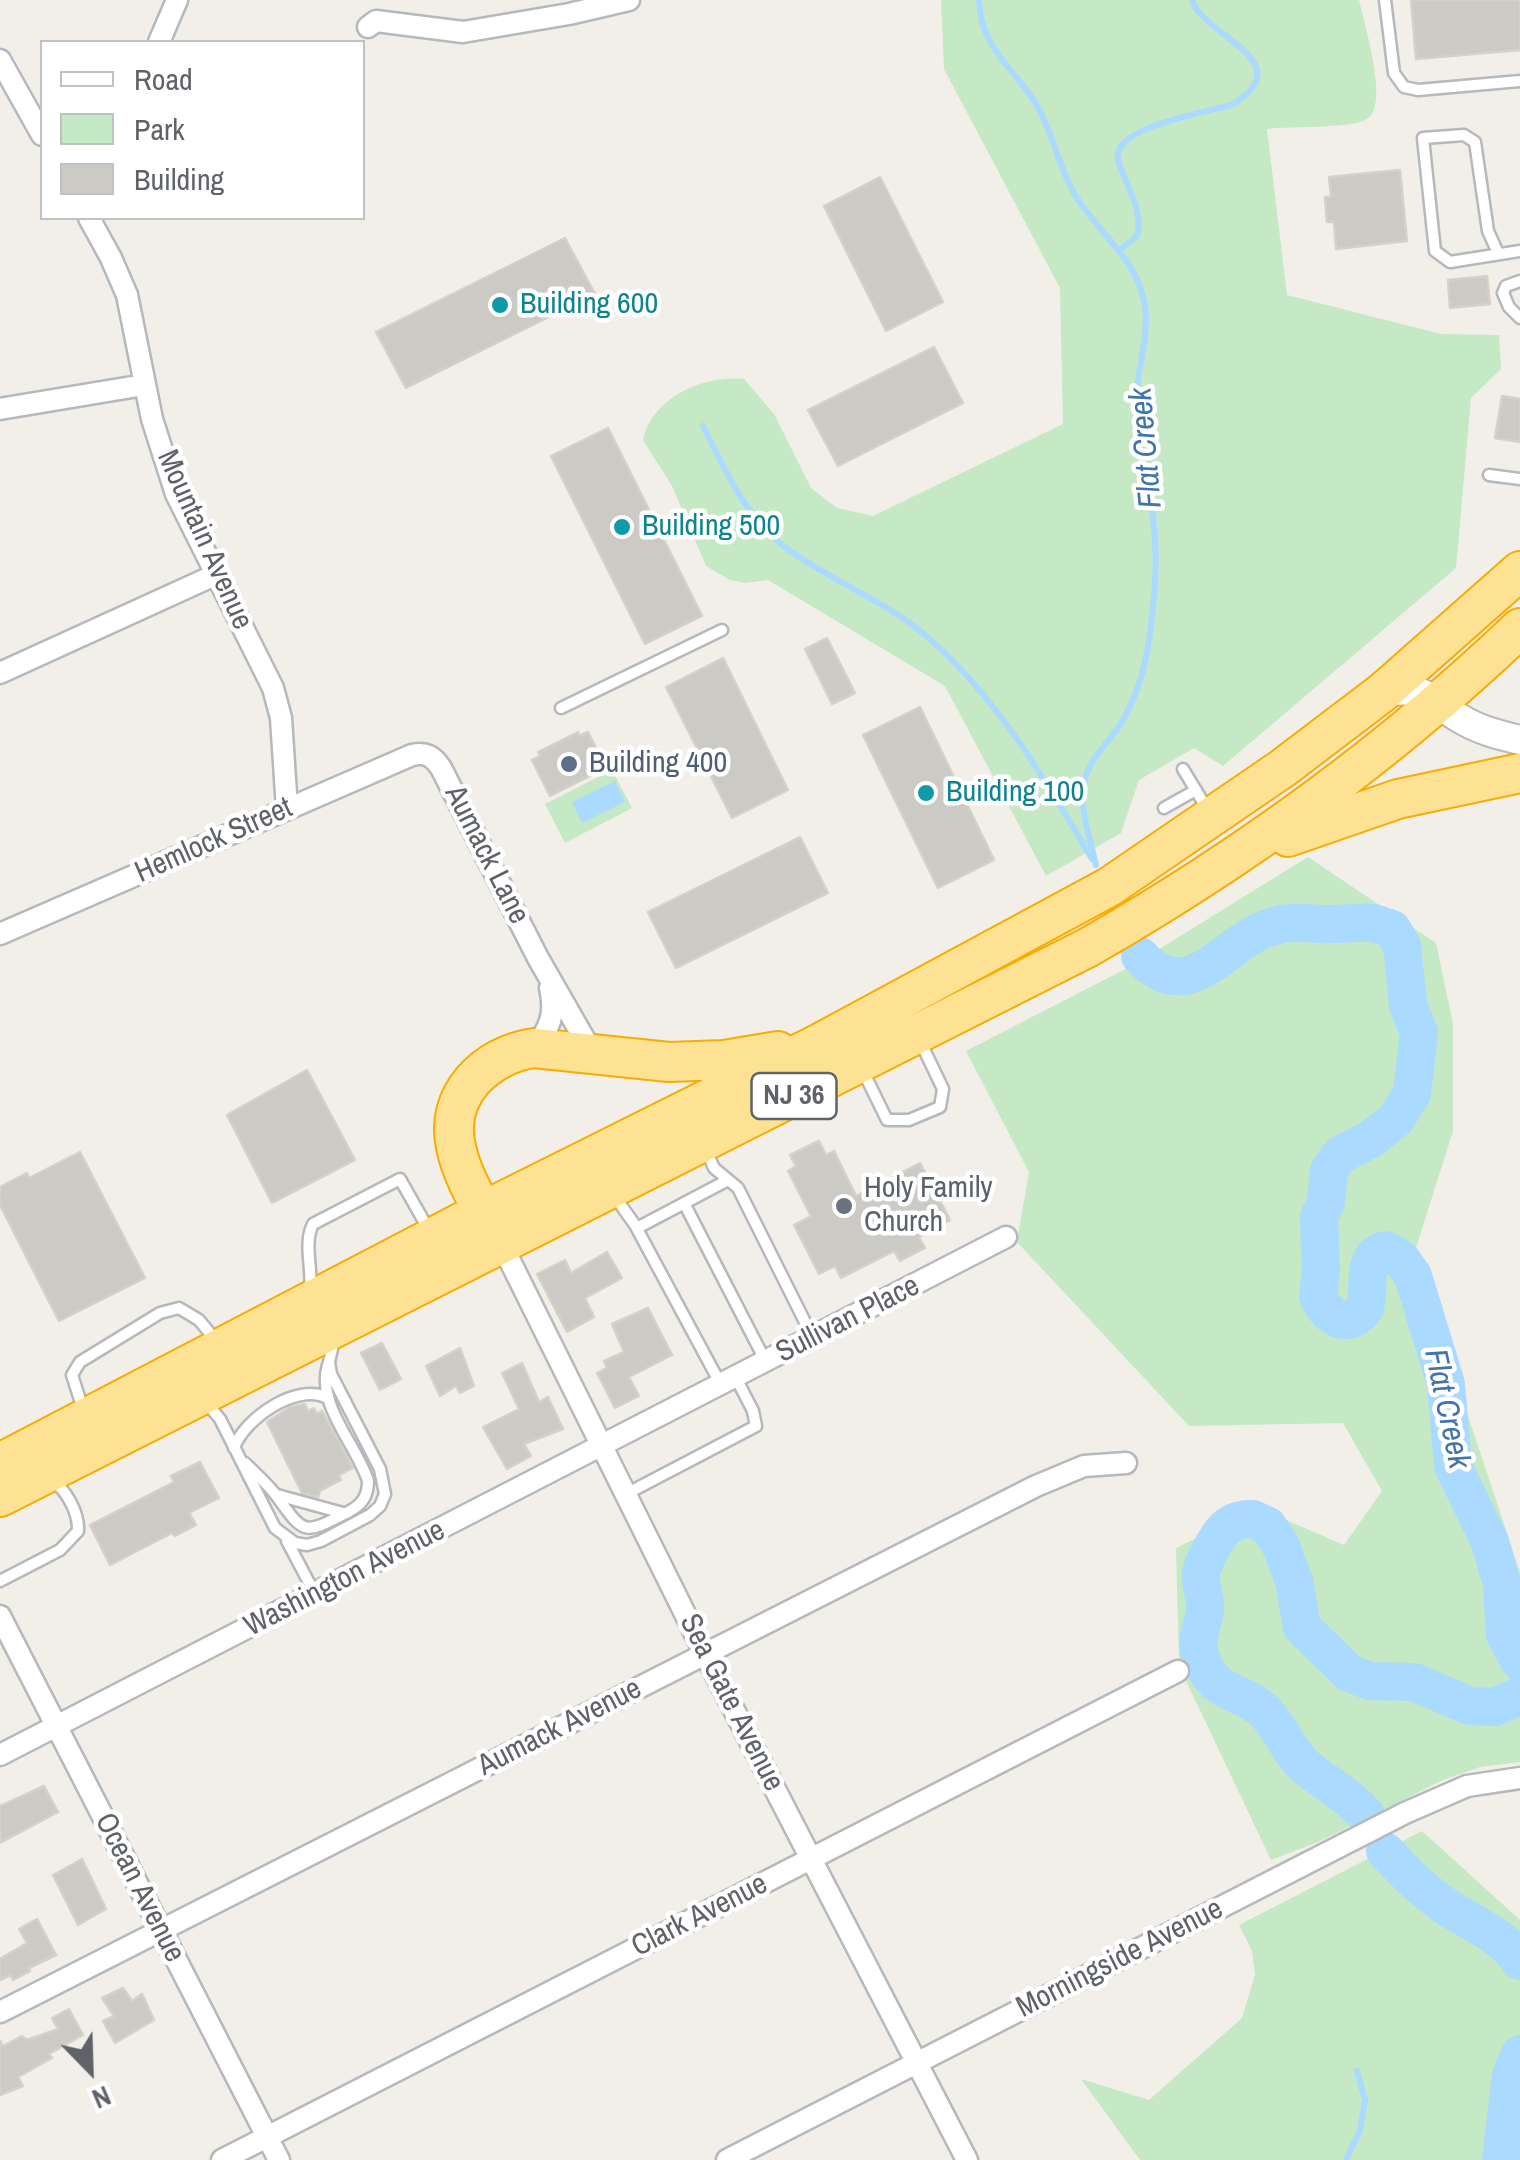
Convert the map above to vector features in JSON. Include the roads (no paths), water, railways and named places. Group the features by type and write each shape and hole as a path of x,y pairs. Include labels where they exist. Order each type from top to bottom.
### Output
{"highway":[{"name":"NJ 36","path":"14,1463 186,1405 340,1326 492,1227 820,1043 1068,910 1145,864 1204,804 1383,692 1520,571"},
{"name":"NJ 36","path":"0,1497 14,1463 87,1418 432,1237 492,1227 610,1189 1087,948 1238,856 1440,703 1507,646"},
{"path":"1238,856 1364,809 1441,788 1520,773"},
{"path":"492,1227 454,1142 456,1108 466,1087 490,1063 507,1054 534,1048 695,1062 820,1043"}],"main road":[{"path":"1383,692 1416,690 1486,732 1520,740"}],"street":[{"path":"160,40 177,0"},
{"path":"368,27 376,21 463,32 568,7 629,0"},
{"path":"0,60 40,131"},
{"name":"Mountain Avenue","path":"90,220 127,295 144,385 176,494 273,688 279,706 287,809"},
{"path":"0,409 144,385"},
{"path":"0,673 215,575"},
{"name":"Hemlock Street","path":"0,934 412,755 430,756"},
{"name":"Aumack Lane","path":"430,756 441,768 538,958 593,1054"},
{"name":"Aumack Lane","path":"534,1048 550,1026 553,1008 551,990 538,958"},
{"name":"Sea Gate Avenue","path":"492,1227 704,1654 967,2160"},
{"name":"Sullivan Place","path":"690,1402 1006,1238"},
{"name":"Washington Avenue","path":"0,1755 690,1402"},
{"name":"Aumack Avenue","path":"0,2012 1036,1486 1084,1466 1126,1463"},
{"name":"Ocean Avenue","path":"0,1616 279,2160"},
{"name":"Clark Avenue","path":"222,2160 1178,1672"},
{"name":"Morningside Avenue","path":"727,2160 1393,1819 1467,1786 1520,1778"}],"lane":[{"path":"1386,0 1394,73 1404,87 1418,90 1520,81"},
{"path":"1498,253 1488,231 1474,142 1464,134 1423,138 1435,252 1450,262 1520,251"},
{"path":"1520,281 1506,286 1503,293 1520,318"},
{"path":"1490,475 1520,478"},
{"path":"561,708 722,630"},
{"path":"1164,808 1204,804 1183,770"},
{"path":"859,1064 887,1120 909,1120 940,1107 942,1089 918,1034"},
{"path":"702,1143 714,1168 738,1188 813,1338"},
{"path":"308,1302 312,1274 307,1236 313,1224 400,1179 432,1237"},
{"path":"637,1228 728,1180"},
{"path":"610,1189 729,1382 753,1411 756,1426 625,1494"},
{"path":"684,1203 766,1362"},
{"path":"87,1418 72,1375 80,1362 160,1313 180,1308 199,1320 222,1348"},
{"path":"235,1451 276,1495 292,1520 306,1528 315,1528 360,1504 368,1481 328,1399 324,1377 340,1326"},
{"path":"287,1540 307,1545 322,1541 370,1515 385,1494 380,1468 328,1362"},
{"path":"235,1451 242,1429 256,1416 299,1396 316,1394 328,1399"},
{"path":"186,1405 209,1406 220,1420 275,1528 287,1540 315,1594"},
{"path":"0,1581 60,1550 78,1530 78,1521 56,1482 14,1463"},
{"path":"276,1495 347,1513"}],"water":[{"path":"615,781 625,802 582,823 572,802"}],"waterway":[{"name":"Flat Creek","path":"979,0 992,45 1036,104 1075,195 1138,280 1146,316 1136,415 1154,527 1154,598 1143,671 1136,691 1123,720 1093,761 1085,780 1083,809 1096,865"},
{"path":"1121,249 1137,236 1139,222 1118,161 1123,143 1150,128 1231,105 1251,90 1257,75 1254,62 1199,13 1192,0"},
{"path":"703,426 749,510 774,538 805,561 904,619 970,679 1036,767 1092,859"},
{"name":"Flat Creek","path":"1140,956 1158,971 1175,976 1191,974 1256,933 1291,923 1374,923 1392,929 1402,946 1408,1005 1419,1033 1412,1093 1396,1119 1371,1139 1340,1155 1329,1170 1326,1202 1319,1217 1318,1296 1339,1319 1359,1315 1365,1308 1370,1265 1378,1253 1386,1250 1401,1259 1413,1276 1446,1384 1453,1466 1490,1542 1502,1584 1505,1635 1520,1662"},
{"name":"Flat Creek","path":"1366,1815 1301,1762 1266,1713 1220,1685 1205,1668 1199,1647 1205,1610 1201,1573 1225,1528 1244,1519 1268,1526 1280,1544 1294,1581 1302,1627 1349,1673 1370,1681 1414,1682 1470,1706 1495,1707 1520,1696"},
{"name":"Flat Creek","path":"1385,1851 1428,1893 1495,1936 1520,1961"},
{"name":"Flat Creek","path":"1501,2160 1511,2075 1520,2054"},
{"path":"1346,2160 1360,2130 1365,2100 1357,2071"}],"place":[{"name":"Building 600","path":"500,305"},
{"name":"Building 500","path":"622,527"},
{"name":"Building 400","path":"569,764"},
{"name":"Building 100","path":"926,793"},
{"name":"Holy Family Church","path":"844,1206"}]}
